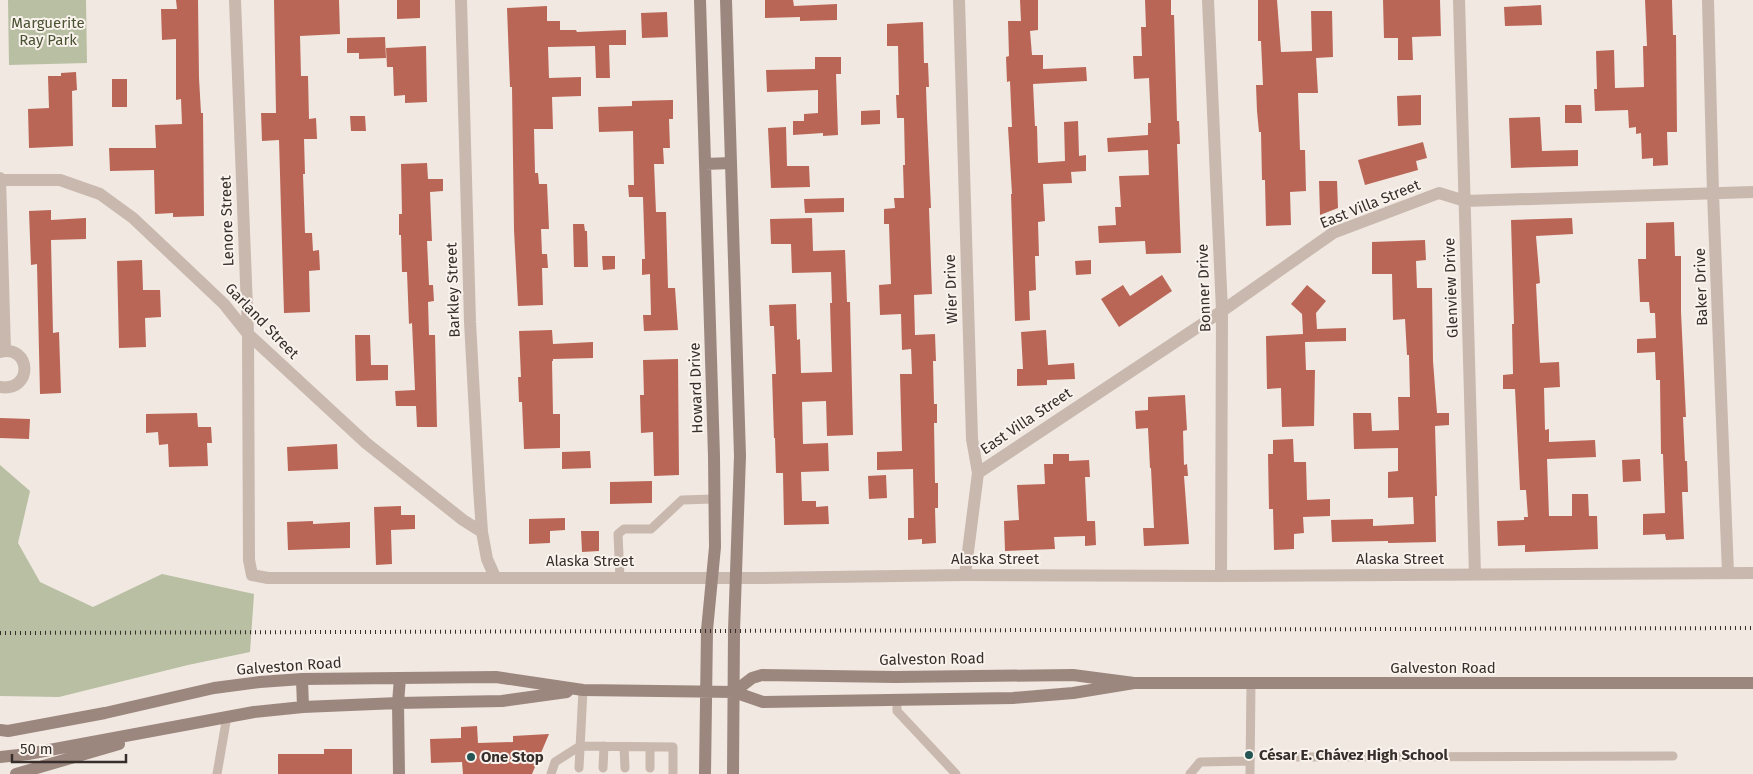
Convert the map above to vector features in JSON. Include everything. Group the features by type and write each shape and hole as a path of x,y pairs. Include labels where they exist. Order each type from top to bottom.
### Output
{"main road":[{"name":"Howard Drive","path":"700,0 715,547 711,578 706,691 705,774"},
{"path":"726,0 740,456 734,631 733,774"},
{"path":"705,164 731,163"},
{"name":"Galveston Road","path":"734,692 752,678 762,675 896,677 1073,675 1134,684"},
{"path":"982,675 982,699"},
{"name":"Galveston Road","path":"3,731 105,713 214,688 302,679 496,677 583,690 734,692 763,702 1013,698 1073,693 1134,684 1251,682 1292,684 1753,683"},
{"path":"399,774 398,703 400,678"},
{"path":"302,679 303,707"},
{"name":"Galveston Road","path":"0,757 28,754 227,716 303,707 502,701 583,690"},
{"path":"16,774 186,724"}],"street":[{"name":"Lenore Street","path":"235,0 248,334 249,560"},
{"name":"Barkley Street","path":"461,0 470,322 482,532 486,559 494,577"},
{"name":"Wier Drive","path":"959,0 972,440 978,473 965,575"},
{"name":"Bonner Drive","path":"1208,0 1222,311 1221,576"},
{"name":"Glenview Drive","path":"1458,0 1475,575"},
{"name":"Baker Drive","path":"1708,0 1713,193 1728,573"},
{"name":"Garland Street","path":"0,179 60,180 100,194 133,218 224,304 248,334 366,443 463,520 482,532"},
{"path":"0,179 3,352 13,352 19,356 25,369 24,376 20,382 7,388 0,387"},
{"name":"East Villa Street","path":"978,473 1222,311 1333,233 1439,193 1464,201 1753,192"},
{"name":"Alaska Street","path":"249,560 252,575 268,578 737,578 965,575 1221,576 1753,573"}],"lane":[{"path":"620,578 618,534 624,529 651,529 682,500 713,499"},
{"path":"1250,774 1251,682"},
{"path":"580,768 583,690"},
{"path":"897,700 897,711 956,774"},
{"path":"217,774 227,716"},
{"path":"551,774 554,762 580,746 673,747 673,774"},
{"path":"603,768 604,746"},
{"path":"624,746 625,768"},
{"path":"650,747 650,768"},
{"path":"1293,757 1673,756"},
{"path":"1190,774 1200,762 1249,761"}],"green space":[{"name":"Marguerite Ray Park","path":"8,0 86,0 87,63 9,65"},
{"path":"0,465 30,491 18,543 40,582 93,607 162,574 254,594 250,652 188,665 59,697 0,696"}],"building":[{"path":"176,0 198,0 199,78 201,113 203,113 204,216 173,217 173,213 155,214 154,170 110,171 109,148 156,148 155,125 182,124 181,99 176,100 176,39 162,40 161,9 177,9"},
{"path":"274,0 339,0 340,34 300,36 301,76 308,76 309,119 316,118 317,139 304,139 305,233 312,233 313,251 319,250 320,270 309,271 310,312 284,313 279,140 262,141 261,113 276,113"},
{"path":"397,0 420,0 420,18 397,19"},
{"path":"765,0 793,0 794,6 837,4 837,20 800,21 800,17 765,18"},
{"path":"1020,0 1038,0 1038,30 1030,31 1032,55 1043,55 1043,69 1086,67 1087,81 1033,84 1038,163 1065,161 1064,122 1078,121 1079,156 1086,155 1086,171 1071,172 1072,183 1043,184 1045,221 1038,222 1039,256 1035,256 1036,290 1029,291 1030,320 1015,321 1012,194 1008,127 1012,127 1010,81 1007,82 1006,57 1009,56 1008,21 1021,21"},
{"path":"1145,0 1171,0 1171,15 1174,15 1177,121 1179,121 1180,144 1177,144 1181,253 1146,254 1145,241 1099,243 1098,226 1116,225 1115,207 1121,207 1119,176 1149,175 1148,150 1108,152 1107,138 1148,135 1148,123 1151,123 1149,78 1134,79 1133,56 1142,56 1141,27 1146,27"},
{"path":"1258,0 1277,0 1281,52 1312,51 1311,11 1332,11 1333,57 1316,58 1318,93 1298,93 1300,150 1305,150 1306,191 1290,192 1291,225 1266,226 1265,180 1262,180 1261,132 1259,132 1256,85 1263,85 1261,41 1258,41"},
{"path":"1383,0 1440,0 1441,36 1412,37 1413,60 1398,60 1398,38 1384,38"},
{"path":"1645,0 1672,0 1673,35 1676,35 1677,132 1667,132 1668,165 1653,166 1653,158 1642,159 1641,133 1636,134 1636,127 1629,128 1628,110 1595,111 1594,89 1597,89 1596,51 1614,50 1615,88 1644,87 1643,46 1647,46"},
{"path":"1541,5 1542,25 1505,26 1504,7"},
{"path":"547,6 547,21 560,21 560,30 576,30 577,32 626,30 626,45 609,45 610,78 596,78 595,46 548,47 549,78 581,77 581,96 552,97 553,129 534,129 535,173 538,173 539,184 547,184 549,229 541,229 542,254 547,254 548,268 542,268 543,305 518,306 514,230 512,87 510,87 507,8"},
{"path":"667,12 668,37 642,38 641,13"},
{"path":"923,22 924,63 928,63 929,87 926,87 932,294 914,295 915,335 935,334 936,361 933,361 934,404 937,404 937,423 934,423 935,483 938,483 938,508 935,508 936,543 922,544 922,539 908,540 908,518 914,518 913,469 877,470 877,452 902,451 900,374 912,374 911,349 902,350 901,314 880,315 879,285 891,284 889,224 884,224 884,209 895,208 894,198 904,198 903,165 905,165 904,118 897,118 896,95 899,95 898,46 887,46 887,24"},
{"path":"385,37 386,58 359,59 359,53 347,53 347,38"},
{"path":"426,46 427,102 405,103 405,95 394,96 393,67 387,67 386,48"},
{"path":"815,57 841,57 841,74 836,74 838,135 823,136 823,133 793,135 793,121 804,121 804,114 818,113 818,90 767,92 766,70 815,69"},
{"path":"76,72 77,90 72,91 73,146 29,148 28,109 49,108 48,76 61,76 61,73"},
{"path":"112,79 127,79 127,107 112,107"},
{"path":"1421,95 1421,125 1398,126 1397,96"},
{"path":"673,100 673,119 669,119 670,148 663,148 664,164 654,164 656,212 666,212 668,288 675,288 678,330 644,331 643,315 651,315 650,274 642,275 642,259 645,259 643,197 629,197 628,185 634,185 633,131 599,132 598,107 632,106 632,101"},
{"path":"1565,105 1581,105 1582,123 1565,123"},
{"path":"880,110 880,124 861,125 861,111"},
{"path":"350,116 365,116 366,131 351,131"},
{"path":"1540,117 1542,151 1578,150 1578,166 1511,168 1509,118"},
{"path":"786,127 787,166 809,166 810,187 771,188 768,128"},
{"path":"1423,142 1427,158 1416,161 1418,170 1365,185 1358,160"},
{"path":"427,163 428,179 443,179 443,191 430,192 432,241 427,241 429,285 433,285 434,301 428,302 429,335 435,335 437,427 417,427 416,406 396,406 395,391 415,390 412,323 409,324 407,272 402,272 399,214 402,214 401,164"},
{"path":"1319,181 1337,181 1338,208 1320,215"},
{"path":"844,198 844,212 805,213 804,199"},
{"path":"51,210 51,220 86,218 86,239 51,240 53,333 59,332 61,393 40,394 37,264 31,265 29,211"},
{"path":"812,218 813,251 845,250 847,302 850,302 853,435 827,436 826,401 802,402 803,444 828,443 829,471 801,472 802,501 816,501 816,507 828,506 829,524 784,525 783,473 776,473 772,374 776,374 774,326 770,326 769,305 796,304 797,340 800,339 801,373 832,372 831,272 792,273 791,244 771,244 770,219"},
{"path":"1572,218 1573,234 1536,236 1540,283 1536,284 1540,363 1559,362 1560,387 1544,388 1545,430 1549,429 1549,442 1595,440 1596,457 1547,459 1549,516 1572,516 1572,494 1588,494 1589,516 1597,516 1598,549 1525,552 1525,545 1498,546 1497,521 1524,520 1524,517 1528,517 1526,490 1520,490 1515,389 1503,389 1503,375 1513,374 1512,324 1514,324 1511,220"},
{"path":"1674,222 1675,256 1681,256 1681,312 1686,417 1683,417 1688,492 1682,492 1684,539 1666,540 1665,534 1643,535 1643,514 1665,513 1663,454 1661,454 1660,380 1656,380 1655,352 1637,353 1637,339 1656,338 1655,313 1650,313 1649,302 1640,302 1638,259 1646,259 1646,223"},
{"path":"573,224 584,224 585,231 587,231 588,267 574,267"},
{"path":"1425,240 1426,260 1416,261 1417,288 1432,288 1433,361 1437,413 1449,413 1449,425 1435,426 1436,542 1332,542 1331,520 1373,519 1373,526 1414,524 1413,497 1388,498 1388,472 1398,471 1398,448 1354,449 1353,413 1371,413 1372,431 1399,430 1398,397 1410,397 1409,355 1407,355 1405,319 1393,320 1392,274 1372,274 1372,242"},
{"path":"602,256 615,256 615,269 603,270"},
{"path":"142,260 143,290 160,290 161,317 145,318 146,347 119,348 117,261"},
{"path":"1091,260 1091,274 1076,275 1075,261"},
{"path":"1162,275 1172,291 1119,327 1101,299 1123,285 1130,296"},
{"path":"1307,285 1326,301 1316,313 1317,329 1346,328 1346,341 1305,342 1306,370 1315,370 1314,426 1282,427 1281,388 1267,389 1266,336 1303,334 1302,314 1291,304"},
{"path":"552,330 553,344 593,342 593,358 553,359 553,414 560,414 560,448 524,449 522,402 519,402 518,377 521,377 519,331"},
{"path":"1046,330 1048,365 1074,363 1075,379 1047,380 1047,385 1017,386 1017,369 1023,369 1021,332"},
{"path":"355,335 370,335 371,365 388,365 388,380 356,381"},
{"path":"678,359 679,475 654,476 653,432 641,433 640,395 644,395 643,360"},
{"path":"1185,395 1187,430 1183,431 1184,465 1187,464 1188,476 1184,476 1189,544 1144,546 1143,528 1154,528 1151,468 1148,428 1136,429 1135,411 1148,410 1148,397"},
{"path":"197,413 198,427 211,427 212,443 207,443 208,466 169,467 168,444 159,445 158,432 146,433 146,414"},
{"path":"0,418 30,419 29,439 0,438"},
{"path":"1293,439 1294,462 1306,462 1307,500 1330,499 1330,516 1303,517 1304,533 1294,534 1294,549 1274,550 1273,509 1269,509 1268,454 1273,454 1273,440"},
{"path":"337,444 338,469 288,471 287,447"},
{"path":"590,451 591,468 562,469 562,452"},
{"path":"1053,454 1069,454 1069,461 1089,460 1090,477 1085,477 1087,521 1095,521 1096,545 1085,546 1085,536 1054,537 1055,549 1005,551 1004,521 1019,520 1017,485 1045,484 1044,464 1053,464"},
{"path":"1640,459 1641,481 1623,482 1622,460"},
{"path":"886,475 887,498 869,499 868,476"},
{"path":"652,481 652,503 610,504 610,482"},
{"path":"401,506 401,515 415,515 415,529 391,530 392,564 376,565 374,507"},
{"path":"565,518 565,530 550,531 550,543 529,544 529,519"},
{"path":"313,521 313,524 350,522 350,548 288,550 287,522"},
{"path":"581,531 599,531 599,551 582,552"},
{"path":"477,726 478,743 513,742 513,736 549,734 532,774 463,774 462,762 431,763 430,739 461,738 461,727"},
{"path":"324,749 352,749 352,774 278,774 278,754 324,754"}],"railway":[{"path":"0,633 1753,628"}],"place":[{"name":"César E. Chávez High School","path":"1249,755"},
{"name":"One Stop","path":"471,757"}]}
